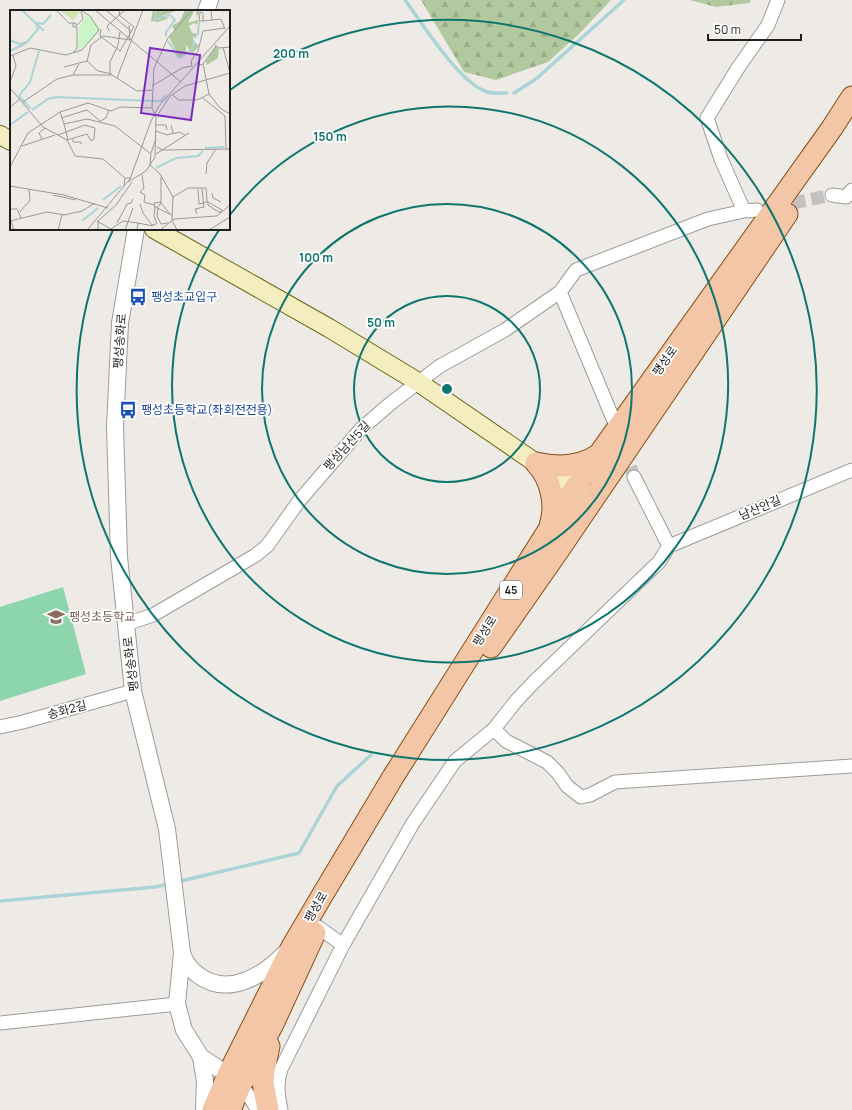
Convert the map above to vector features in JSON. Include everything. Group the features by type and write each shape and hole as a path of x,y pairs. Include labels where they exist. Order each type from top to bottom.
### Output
{"main road":[{"name":"팽성로","path":"230,1110 234,1081 293,945 393,777 575,488 832,128 852,97"},
{"name":"팽성로","path":"213,1110 273,1024 318,927 453,702 593,500 852,120"},
{"path":"0,135 10,141"},
{"path":"156,230 329,328 418,382 593,500"},
{"path":"536,463 552,466 569,466 582,464 599,455"},
{"path":"536,463 545,474 552,497 552,516 548,532"},
{"path":"268,1110 263,1084 264,1070 273,1024"}],"street":[{"path":"206,10 210,0"},
{"name":"팽성남산5길","path":"126,624 153,615 256,555 267,546 299,501 361,429 418,382 440,366 504,330 560,292 576,270 708,219 750,210 721,159 707,118 738,68 768,25 778,0"},
{"path":"832,195 846,196 852,190"},
{"name":"팽성송화로","path":"136,230 120,323 115,426 119,557 133,691 167,829 182,953 178,1004 184,1030 201,1057 234,1081"},
{"path":"560,292 614,421"},
{"name":"남산안길","path":"669,546 852,470"},
{"path":"282,1110 277,1092 278,1076 343,945 413,823 455,761 494,729 516,701 534,682 659,562 669,546 634,477"},
{"name":"송화2길","path":"0,727 38,718 133,691"},
{"path":"494,729 506,741 547,762 558,773 567,786 581,798 615,782 852,766"},
{"path":"318,927 343,945"},
{"path":"182,953 188,966 200,976 216,984 225,985 256,977 276,962 293,945"},
{"path":"0,1023 178,1004"},
{"path":"201,1057 205,1081 204,1110"},
{"path":"234,1081 247,1093 258,1110"}],"green space":[{"path":"421,0 611,0 580,33 548,62 496,80 464,72"},
{"path":"690,0 751,0 749,3 716,7"},
{"path":"63,587 86,674 0,701 0,607"}],"waterway":[{"path":"405,0 432,38 454,66 466,78 477,87 488,92 507,93"},
{"path":"514,93 536,79 624,0"},
{"path":"177,882 299,853 337,786 371,755"},
{"path":"0,901 155,887 169,884"}],"tunnel":[{"path":"774,207 832,195"},
{"path":"624,449 634,477"}],"place":[{"name":"팽성초교입구","path":"138,297"},
{"name":"팽성초등학교(좌회전전용)","path":"128,410"},
{"name":"팽성초등학교","path":"56,617"}]}
